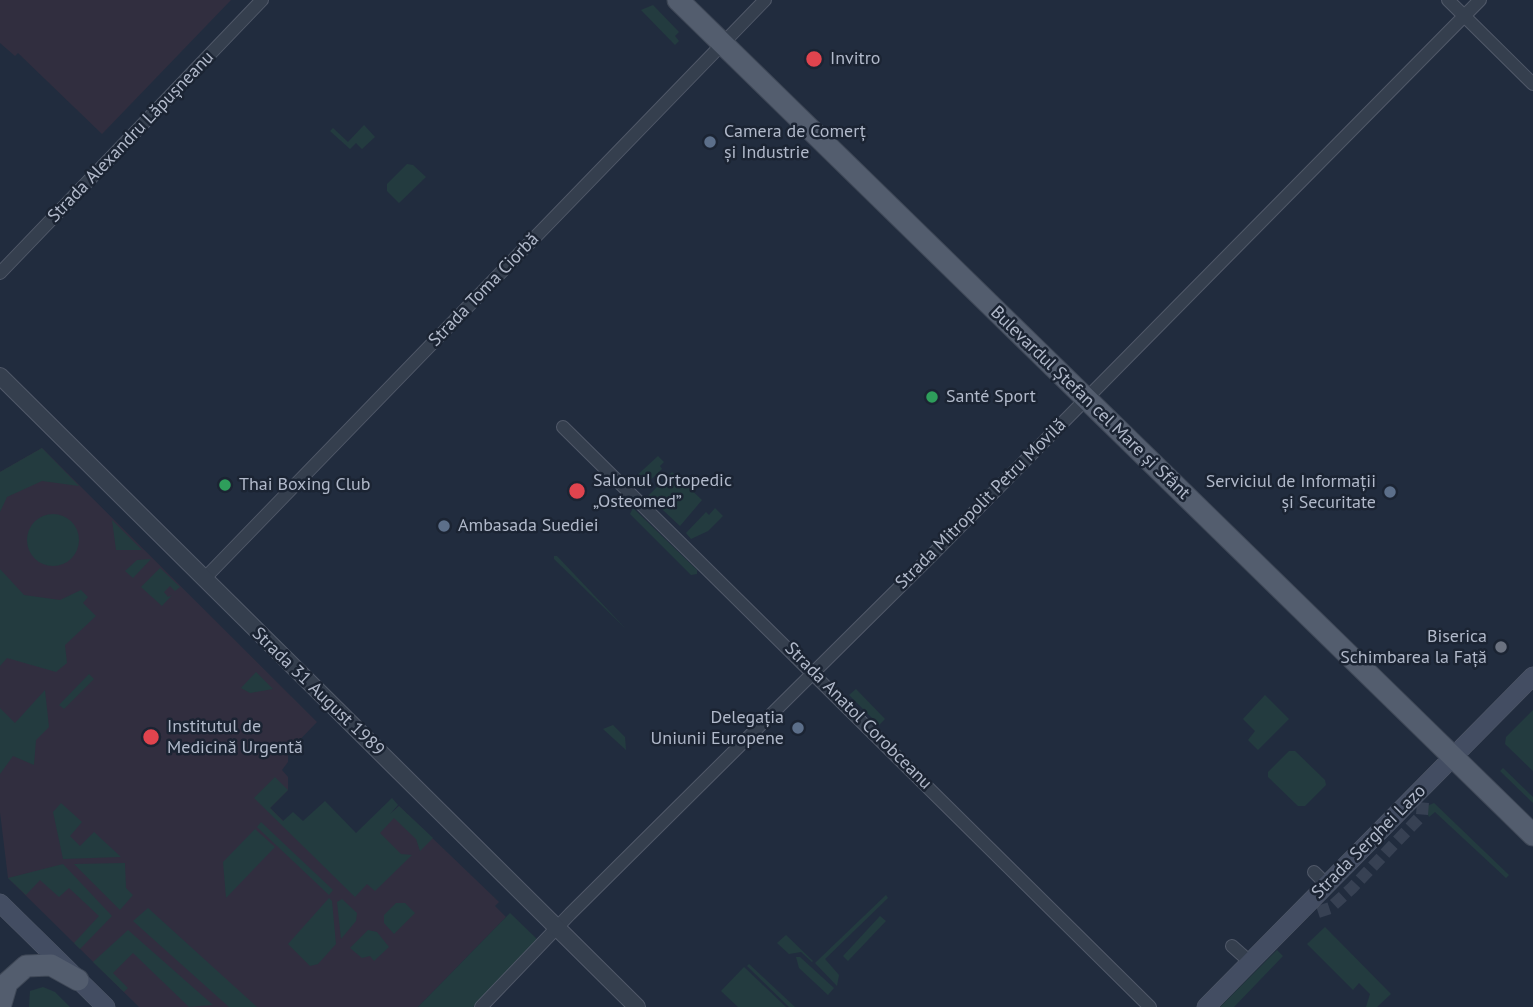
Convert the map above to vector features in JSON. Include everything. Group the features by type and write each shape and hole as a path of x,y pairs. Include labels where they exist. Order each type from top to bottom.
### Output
{"main road":[{"name":"Bulevardul Ștefan cel Mare și Sfânt","path":"678,0 1533,835"},
{"name":"Strada Serghei Lazo","path":"1206,1007 1250,962 1307,912 1327,879 1454,758 1533,677"},
{"path":"0,903 106,1007"},
{"path":"0,1005 7,983 26,966 51,965 78,980"}],"street":[{"name":"Strada Alexandru Lăpușneanu","path":"0,273 262,0"},
{"name":"Strada Toma Ciorbă","path":"204,579 765,0"},
{"path":"1448,0 1533,84"},
{"name":"Strada Mitropolit Petru Movilă","path":"481,1007 557,927 1480,0"},
{"name":"Strada 31 August 1989","path":"0,376 637,1007"},
{"name":"Strada Anatol Corobceanu","path":"563,427 1150,1007"},
{"path":"1232,946 1250,962"}],"shaded area":[{"path":"0,0 231,0 102,134 18,53 15,56 0,43"},
{"name":"Institutul de Medicină Urgentă","path":"42,448 317,722 288,752 288,762 282,770 288,777 288,790 270,808 333,868 399,806 499,902 495,906 506,917 418,1007 139,1007 8,878 0,812 0,472"}],"green space":[{"path":"653,5 679,32 675,36 679,41 675,45 641,10"},
{"path":"364,125 375,137 362,149 356,143 350,149 330,131 333,128 348,142"},
{"path":"407,164 413,165 426,177 399,203 387,191 387,184"},
{"path":"42,448 79,486 42,481 7,497 0,512 0,472"},
{"path":"658,456 664,462 660,466 662,469 641,489 632,480"},
{"path":"672,472 702,500 680,526 648,496"},
{"path":"633,508 697,570 697,574 691,575 630,514"},
{"path":"715,508 723,516 708,531 691,539 686,533 706,512 709,515"},
{"path":"53,514 72,521 79,540 72,559 53,566 34,559 27,540 34,521"},
{"path":"112,520 142,550 116,550"},
{"path":"554,556 557,556 626,629 554,559"},
{"path":"151,559 133,578 125,571 137,560"},
{"path":"160,568 180,587 175,591 170,586 164,592 168,597 172,595 162,606 141,587"},
{"path":"0,569 24,595 60,600 81,590 88,597 83,603 96,616 65,645 67,663 56,672 7,658 0,666"},
{"path":"256,672 273,689 250,693 241,688"},
{"path":"89,674 94,679 64,709 59,705"},
{"path":"856,689 885,719 879,725 849,695"},
{"path":"45,690 49,727 36,740 34,765 13,756 0,774 0,708 15,723"},
{"path":"1265,695 1289,719 1258,750 1248,740 1255,731 1243,719"},
{"path":"1533,710 1533,771 1505,744 1506,737"},
{"path":"613,725 625,737 626,750 603,729"},
{"path":"1289,751 1295,751 1325,780 1326,785 1305,806 1298,806 1268,777 1268,772"},
{"path":"1503,768 1533,797 1533,803 1500,771"},
{"path":"275,777 288,790 270,808 283,821 293,812 303,821 325,801 356,833 392,798 398,805 390,814 399,806 433,838 420,851 416,839 394,818 380,833 401,854 412,855 375,891 367,884 355,897 254,798"},
{"path":"61,803 82,822 70,836 80,846 94,832 121,857 63,859 53,812"},
{"path":"1434,803 1509,875 1506,878 1435,812 1429,817 1425,807"},
{"path":"261,822 333,890 329,895 257,827"},
{"path":"255,829 275,847 226,898 223,862"},
{"path":"125,863 126,888 133,895 120,910 74,864"},
{"path":"63,864 112,916 80,949 74,943 99,916 69,888 59,897 40,880 26,895 8,878"},
{"path":"886,895 888,898 825,959 839,975 837,986 815,963"},
{"path":"329,898 332,901 336,944 318,964 310,966 288,944"},
{"path":"342,899 357,913 356,921 341,939 337,902"},
{"path":"396,903 405,903 415,913 394,934 384,923 384,915"},
{"path":"148,908 257,1007 229,1007 133,921"},
{"path":"510,913 539,941 473,1007 418,1007"},
{"path":"880,916 886,921 848,961 843,956"},
{"path":"1325,927 1391,994 1377,1007 1366,1007 1370,994 1359,983 1353,990 1307,944"},
{"path":"128,930 213,1005 189,1007 133,953 113,973 128,988 124,992 93,962"},
{"path":"368,930 377,932 389,947 374,961 370,956 362,958 350,948"},
{"path":"786,935 812,962 801,952 789,954 777,943"},
{"path":"1277,950 1283,956 1234,1007 1220,1007"},
{"path":"796,957 800,957 834,988 828,995 799,968"},
{"path":"749,964 795,1007 789,1007 747,966"},
{"path":"744,967 786,1007 738,1007 721,991"},
{"path":"43,987 55,992 70,1007 29,1007 30,991"}],"tunnel":[{"path":"1318,912 1330,908 1352,888 1422,815 1423,802 1417,794"}],"place":[{"name":"Invitro","path":"814,59"},
{"name":"Camera de Comerț și Industrie","path":"710,142"},
{"name":"Santé Sport","path":"932,397"},
{"name":"Thai Boxing Club","path":"225,485"},
{"name":"Salonul Ortopedic „Osteomed”","path":"577,491"},
{"name":"Serviciul de Informații și Securitate","path":"1390,492"},
{"name":"Ambasada Suediei","path":"444,526"},
{"name":"Biserica Schimbarea la Față","path":"1501,647"},
{"name":"Delegația Uniunii Europene","path":"798,728"},
{"name":"Institutul de Medicină Urgentă","path":"151,737"}]}
